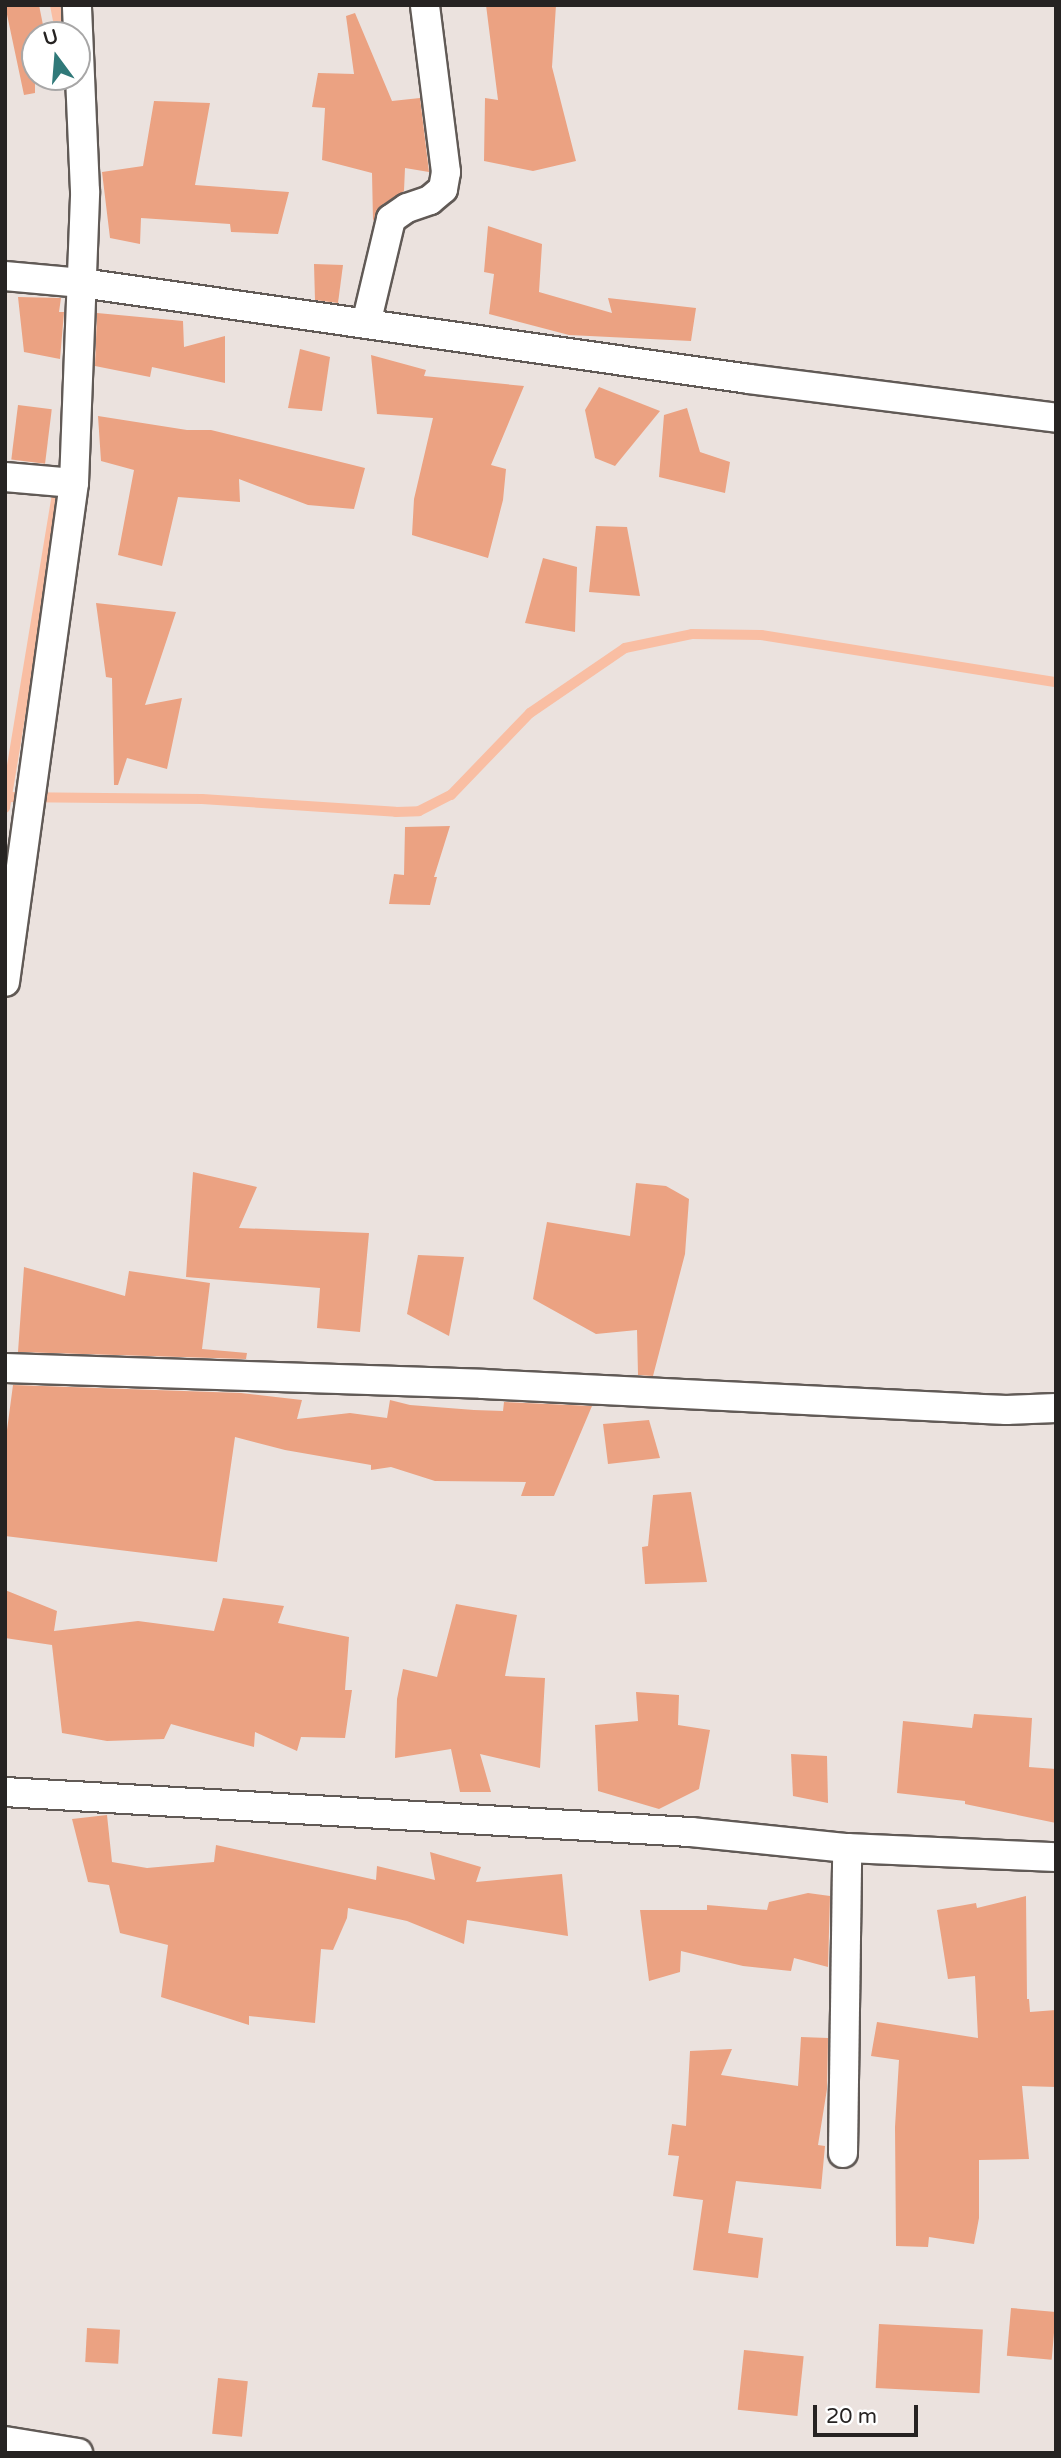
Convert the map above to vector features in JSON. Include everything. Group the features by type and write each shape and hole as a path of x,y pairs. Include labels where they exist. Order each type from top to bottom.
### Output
{"street":[{"path":"5,982 33,782 82,283 85,191 77,5"},
{"path":"366,324 391,219 407,208 430,200 443,189 446,172 425,5"},
{"path":"5,276 82,283 750,379 1056,418"},
{"path":"5,477 62,482"},
{"path":"5,1368 483,1384 1006,1410 1056,1408"},
{"path":"5,1792 691,1832 847,1848 1056,1857"},
{"path":"843,2153 847,1848"},
{"path":"5,2441 78,2453"}],"building":[{"path":"5,5 39,5 42,21 21,21 21,81"},
{"path":"486,5 556,5 552,67 576,161 533,171 484,161 485,98 498,100"},
{"path":"355,13 392,101 420,98 429,172 405,168 404,191 382,205 373,221 372,173 322,160 325,108 312,107 318,73 354,74 346,16"},
{"path":"23,91 35,91 35,93 24,95"},
{"path":"154,101 210,103 195,185 289,192 278,234 231,232 230,224 141,218 140,244 110,238 102,172 143,166"},
{"path":"488,226 542,244 539,292 612,313 608,298 696,308 691,341 569,335 489,314 494,274 484,272"},
{"path":"314,264 343,265 338,303 315,300"},
{"path":"18,297 61,298 59,312 64,312 60,359 24,352"},
{"path":"97,313 183,321 184,347 225,336 225,383 152,367 150,377 95,366"},
{"path":"300,349 330,357 322,411 288,408"},
{"path":"371,355 426,370 424,376 524,386 491,465 506,469 503,500 488,558 412,535 414,499 433,418 377,414"},
{"path":"599,387 660,411 615,466 595,458 585,410"},
{"path":"18,405 52,409 45,464 11,460"},
{"path":"687,408 700,452 730,462 725,493 659,477 664,415"},
{"path":"98,416 187,430 211,430 365,468 354,509 308,505 239,479 240,502 178,497 162,566 118,555 134,470 101,461"},
{"path":"596,526 627,527 640,596 589,592"},
{"path":"543,558 577,567 575,632 525,623"},
{"path":"96,603 176,612 145,705 182,698 167,769 127,758 118,785 114,785 112,678 106,677"},
{"path":"450,826 434,877 437,877 430,905 389,904 394,874 404,875 405,827"},
{"path":"193,1172 257,1187 239,1228 369,1233 360,1332 317,1328 320,1288 186,1277"},
{"path":"636,1183 666,1186 689,1199 685,1254 653,1376 638,1375 637,1330 596,1334 533,1299 547,1222 630,1236"},
{"path":"418,1255 464,1257 449,1336 407,1314"},
{"path":"24,1267 125,1296 129,1271 210,1283 202,1349 247,1353 246,1359 18,1352"},
{"path":"13,1385 241,1393 302,1400 297,1419 350,1413 387,1418 390,1400 410,1405 503,1411 504,1402 592,1406 554,1496 521,1496 526,1482 435,1481 391,1467 371,1470 371,1465 285,1450 235,1437 217,1562 5,1536 5,1445"},
{"path":"649,1420 660,1458 608,1464 603,1424"},
{"path":"691,1492 707,1582 645,1584 642,1547 648,1546 653,1495"},
{"path":"5,1590 57,1611 54,1631 138,1621 214,1631 223,1598 284,1606 278,1623 349,1637 345,1690 352,1690 345,1738 301,1737 297,1751 255,1732 254,1747 171,1724 164,1739 107,1741 62,1733 52,1645 5,1638"},
{"path":"456,1604 517,1615 505,1676 545,1678 540,1768 480,1754 491,1792 460,1792 451,1749 395,1758 397,1699 403,1669 437,1677"},
{"path":"636,1692 679,1695 678,1725 710,1730 699,1789 659,1809 598,1791 595,1725 638,1721"},
{"path":"974,1714 1032,1718 1029,1767 1056,1769 1056,1823 965,1804 965,1801 897,1793 903,1721 972,1728"},
{"path":"791,1754 827,1756 828,1803 793,1796"},
{"path":"107,1815 112,1862 147,1868 214,1862 216,1845 376,1880 377,1866 435,1880 430,1852 481,1867 476,1882 562,1874 568,1936 467,1920 464,1944 407,1921 348,1908 347,1918 333,1950 321,1949 315,2023 249,2016 249,2025 161,1997 168,1945 120,1933 109,1885 88,1882 72,1819"},
{"path":"808,1893 830,1896 828,1967 794,1958 791,1971 743,1966 681,1951 680,1972 649,1981 640,1910 707,1910 707,1905 767,1910 769,1902"},
{"path":"1026,1896 1027,1999 1030,2012 1056,2010 1056,2087 1022,2086 1029,2159 979,2160 979,2218 974,2244 929,2237 928,2247 896,2246 895,2127 899,2060 871,2056 877,2022 978,2038 975,1976 948,1979 937,1910 976,1903 977,1908"},
{"path":"801,2037 828,2038 827,2089 818,2145 825,2146 821,2189 736,2181 728,2233 763,2238 758,2278 693,2270 703,2200 673,2196 679,2156 668,2155 672,2124 686,2126 690,2051 732,2049 721,2075 798,2086"},
{"path":"1011,2308 1056,2312 1052,2360 1007,2356"},
{"path":"879,2324 983,2329 980,2393 876,2388"},
{"path":"87,2328 120,2330 118,2364 85,2362"},
{"path":"744,2350 804,2356 797,2416 738,2410"},
{"path":"218,2378 248,2381 242,2437 212,2434"}],"waterway":[{"path":"55,5 58,21"},
{"path":"5,808 59,483"},
{"path":"7,797 202,799 396,812 419,811 451,795 530,713 625,648 692,634 761,635 1056,682"}]}
